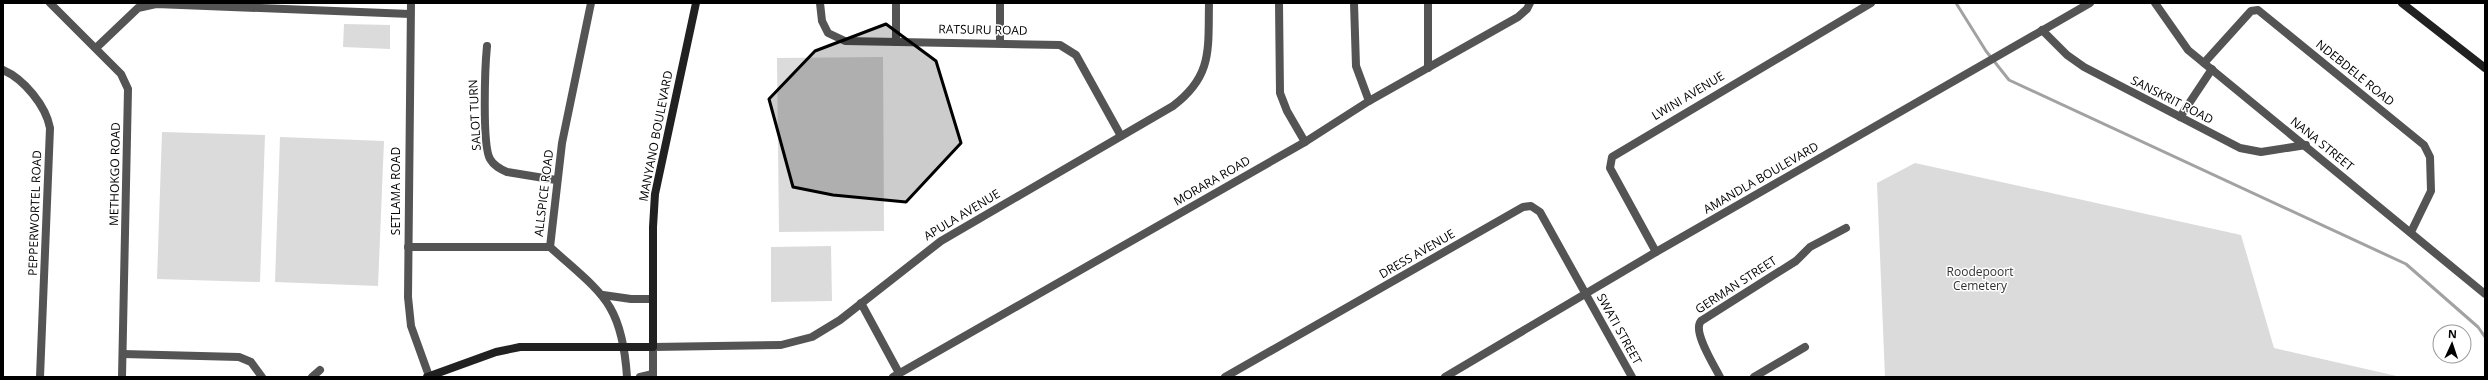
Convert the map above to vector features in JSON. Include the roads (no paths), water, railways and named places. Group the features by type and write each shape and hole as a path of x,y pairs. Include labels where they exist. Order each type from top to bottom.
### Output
{"street":[{"name":"METHOKGO ROAD","path":"50,3 121,74 125,82 128,95 122,377"},
{"name":"SETLAMA ROAD","path":"410,3 408,247 409,312 416,341 428,377"},
{"name":"ALLSPICE ROAD","path":"408,247 550,247 556,180 591,3"},
{"name":"MANYANO BOULEVARD","path":"653,347 656,194 696,3"},
{"name":"RATSURU ROAD","path":"820,3 822,21 828,33 833,37 845,40 896,42 1050,43 1067,48 1081,63 1121,136"},
{"path":"896,3 896,42"},
{"path":"1000,3 1000,42"},
{"name":"APULA AVENUE","path":"653,347 763,346 799,342 826,330 911,262 947,236 1173,106 1196,85 1207,56 1209,3"},
{"path":"1280,3 1280,93 1287,111 1305,142"},
{"path":"1354,3 1356,66 1370,101"},
{"path":"1428,3 1428,68"},
{"name":"MORARA ROAD","path":"861,303 896,375 1305,142 1370,101 1518,17 1527,9 1530,3"},
{"name":"LWINI AVENUE","path":"1656,252 1610,168 1612,157 1871,3"},
{"name":"AMANDLA BOULEVARD","path":"1445,377 1656,252 2090,3"},
{"name":"NANA STREET","path":"2155,3 2180,42 2485,294"},
{"path":"2402,3 2485,68"},
{"path":"96,48 130,14 147,5 342,7 410,14"},
{"name":"NDEBDELE ROAD","path":"2204,63 2251,11 2258,10 2424,145 2430,157 2432,191 2411,232"},
{"name":"SANSKRIT ROAD","path":"2042,30 2067,55 2084,67 2247,151 2271,152 2306,145"},
{"name":"SALOT TURN","path":"487,46 485,90 487,147 490,160 500,169 507,172 556,180"},
{"path":"2180,117 2212,69"},
{"name":"PEPPERWORTEL ROAD","path":"3,70 15,76 39,103 48,119 50,128 40,377"},
{"name":"DRESS AVENUE","path":"1225,377 1527,206 1534,206 1540,212 1585,294"},
{"name":"GERMAN STREET","path":"1720,377 1698,332 1698,324 1706,317 1796,261 1810,247 1846,228"},
{"path":"550,247 603,295 614,313 625,347 627,377"},
{"name":"SWATI STREET","path":"1585,294 1632,377"},
{"path":"603,295 631,299 653,299"},
{"path":"428,377 496,352 520,347 653,347 653,376 640,377"},
{"path":"1754,377 1805,347"},
{"path":"123,354 240,357 251,362 262,377"},
{"path":"312,377 320,370"}],"waterway":[{"path":"1956,3 1986,51 2009,80 2406,264 2478,327 2485,337"}],"park label":[{"name":"Roodepoort Cemetery","path":"1980,279"}]}
